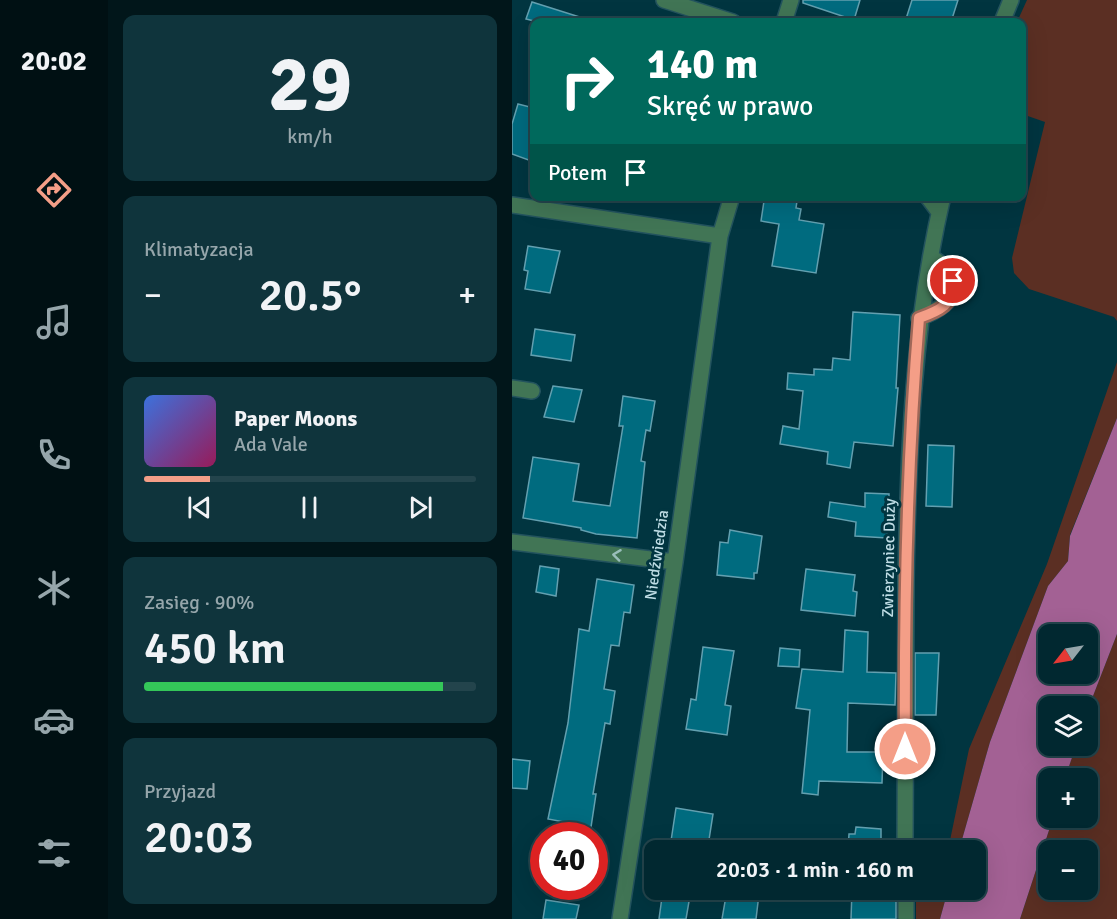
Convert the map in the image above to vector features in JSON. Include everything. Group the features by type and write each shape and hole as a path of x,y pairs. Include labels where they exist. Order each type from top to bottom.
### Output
{"street":[{"path":"664,0 720,18"},
{"path":"785,18 791,0"},
{"path":"1004,18 1011,0"},
{"name":"Niedźwiedzia","path":"620,919 675,562 720,236 730,201"},
{"path":"931,201 939,212"},
{"name":"Zwierzyniec Duży","path":"905,840 907,511 912,402 919,318 942,201"},
{"path":"512,205 720,236"},
{"path":"919,318 947,304 954,293 949,271 931,257"},
{"path":"512,388 532,391"},
{"path":"512,543 675,562"},
{"path":"906,900 906,919"}],"shaded area":[{"path":"1027,0 1117,0 1117,321 1114,317 1029,289 1014,273 1012,258 1045,122 1026,115 1026,18 1019,18"},
{"path":"1117,362 1117,418 1070,535 1068,561 1048,586 990,742 962,840 950,840 969,749 1047,564"},
{"path":"1117,418 1117,634 1098,683 1098,624 1038,624 1038,684 1098,684 1093,696 1038,696 1038,756 1073,756 1068,768 1038,768 1038,828 1050,828 1046,840 1038,840 1038,864 1020,919 940,919 945,900 986,900 986,840 962,840 990,742 1048,586 1068,561 1070,536"},
{"path":"1117,634 1117,919 1020,919 1038,864 1038,900 1098,900 1098,840 1046,840 1050,828 1098,828 1098,768 1068,768 1073,756 1098,756 1098,696 1093,696"},
{"path":"916,900 945,900 940,919 916,919"}],"building":[{"path":"803,0 860,0 855,18 848,18 803,3"},
{"path":"912,0 958,0 952,18 906,18"},
{"path":"532,2 583,18 530,18 530,20 526,19"},
{"path":"518,104 530,107 530,161 512,154 512,124"},
{"path":"764,201 797,201 796,208 801,209 799,220 824,224 816,273 772,266 779,224 761,221"},
{"path":"528,246 560,251 550,293 525,289 528,271 524,270"},
{"path":"853,312 900,315 896,388 898,388 893,446 854,442 850,468 827,464 828,452 780,444 783,426 799,429 803,391 787,389 788,373 814,375 814,369 832,370 833,358 850,360"},
{"path":"535,329 575,335 571,361 531,355"},
{"path":"553,386 582,390 574,422 544,417"},
{"path":"623,396 655,401 650,431 646,430 641,461 645,462 637,538 596,534 581,530 581,528 523,518 533,457 579,464 573,501 610,506 623,426 619,426"},
{"path":"928,445 954,446 952,507 926,506"},
{"path":"865,493 889,494 887,538 855,536 856,522 828,517 830,502 865,507"},
{"path":"730,530 762,536 757,573 754,573 754,579 717,575 720,542 728,543"},
{"path":"540,566 559,569 556,596 536,592"},
{"path":"806,569 855,575 853,591 857,592 855,616 801,610"},
{"path":"597,579 634,585 630,613 624,612 619,646 611,645 604,689 615,691 610,724 605,723 593,794 596,794 592,822 564,822 548,819 568,723 579,629 589,631"},
{"path":"845,630 868,632 867,672 896,673 895,705 848,703 847,752 883,752 882,783 819,781 818,795 802,793 810,710 796,708 802,669 843,672"},
{"path":"703,647 734,651 725,705 731,706 727,735 686,729 691,699 696,700"},
{"path":"780,648 800,650 799,667 778,666"},
{"path":"915,653 939,653 936,715 915,715"},
{"path":"512,759 530,761 527,789 512,788"},
{"path":"676,808 713,814 709,840 671,840"},
{"path":"856,827 881,829 881,840 849,840 849,834 855,834"},
{"path":"546,900 579,905 576,919 543,919"},
{"path":"662,900 689,900 686,919 659,919"},
{"path":"725,900 758,900 756,919 722,919"},
{"path":"852,900 896,900 896,919 851,919"}],"route":[{"path":"905,749 907,511 919,318 936,312 947,304 954,293 953,281"}]}
